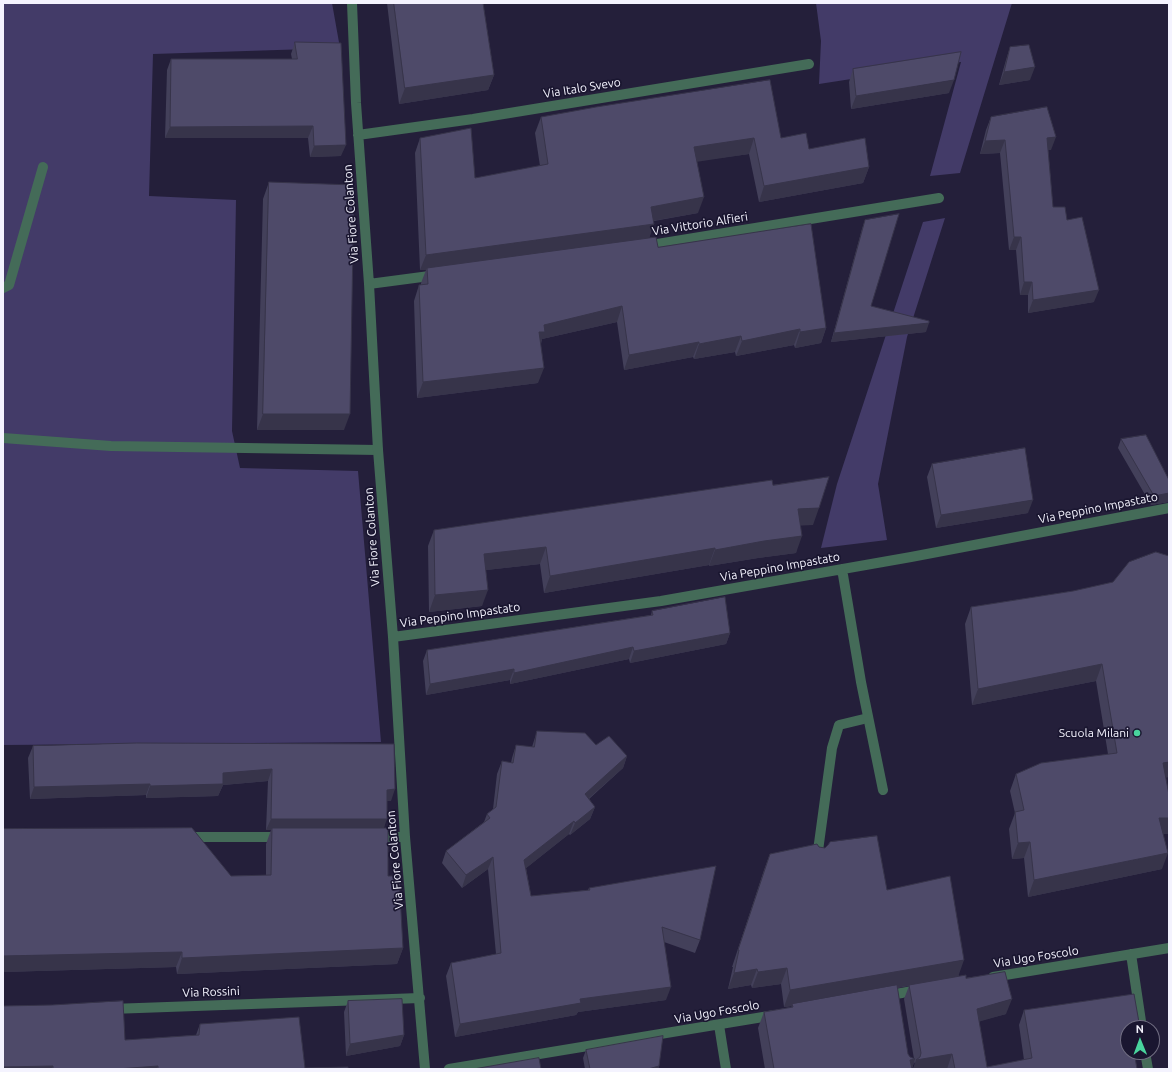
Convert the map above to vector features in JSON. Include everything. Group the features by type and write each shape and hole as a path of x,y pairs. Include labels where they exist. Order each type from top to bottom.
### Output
{"street":[{"name":"Via Fiore Colanton","path":"352,3 358,135 369,284 378,450 393,637 406,838 425,1069"},
{"name":"Via Italo Svevo","path":"358,135 480,118 809,64"},
{"path":"3,288 9,285 43,167"},
{"name":"Via Vittorio Alfieri","path":"636,247 939,198"},
{"path":"369,284 448,273"},
{"path":"3,438 111,446 378,450"},
{"name":"Via Peppino Impastato","path":"393,637 661,601 1169,508"},
{"path":"842,569 861,682 883,790"},
{"path":"816,858 832,748 839,725 868,718"},
{"path":"178,837 288,837"},
{"path":"366,838 406,838"},
{"name":"Via Ugo Foscolo","path":"982,979 1169,948"},
{"path":"1131,954 1141,1020"},
{"path":"873,998 897,998 927,988"},
{"name":"Via Rossini","path":"97,1009 420,998"},
{"name":"Via Ugo Foscolo","path":"449,1069 718,1026 788,1013"},
{"path":"718,1026 726,1069"}],"shaded area":[{"path":"3,3 332,3 340,48 153,54 149,196 236,200 232,431 240,468 358,471 381,742 3,745"},
{"path":"816,3 1012,3 960,173 930,176 961,62 819,84 821,41"},
{"path":"945,218 907,337 878,484 887,540 821,548 837,484 923,222"}],"building":[{"path":"394,3 483,3 494,75 405,88"},
{"path":"295,42 341,43 346,145 314,146 313,126 170,127 171,59 297,59"},
{"path":"1029,45 1035,67 1004,72 1010,47"},
{"path":"961,52 954,80 856,96 853,69"},
{"path":"770,80 781,138 806,133 809,149 865,138 869,167 764,186 754,138 694,147 704,197 651,207 654,224 426,255 420,138 471,128 475,178 548,164 541,117"},
{"path":"1047,107 1056,137 1047,138 1053,207 1065,207 1067,220 1082,217 1099,290 1033,300 1032,282 1024,282 1021,237 1014,237 1005,140 985,141 991,117"},
{"path":"269,182 354,185 350,414 263,414"},
{"path":"899,214 871,306 929,321 929,323 834,333 865,220"},
{"path":"811,224 826,328 800,332 800,329 742,341 741,336 629,355 622,306 544,325 545,332 539,332 544,368 423,382 419,285 428,284 427,268 656,237 658,247"},
{"path":"1146,435 1169,480 1169,493 1154,496 1121,439"},
{"path":"1025,448 1033,500 941,515 932,464"},
{"path":"829,477 819,508 798,509 802,536 715,550 715,548 550,576 546,547 484,554 488,590 435,595 434,530 772,480 773,485"},
{"name":"Scuola Milani","path":"1156,552 1169,556 1169,762 1163,763 1169,795 1169,818 1159,818 1168,853 1034,880 1030,842 1018,843 1015,812 1024,810 1016,774 1041,763 1117,753 1102,664 978,689 971,607 1073,591 1113,582 1129,562"},
{"path":"725,597 730,633 634,651 633,647 514,673 514,669 430,684 427,650 653,615 652,611"},
{"path":"537,731 585,733 596,745 609,736 627,756 585,794 595,807 575,823 574,821 524,860 531,896 590,890 589,888 716,866 700,940 662,927 671,987 580,999 581,1003 460,1024 451,963 501,953 493,857 466,875 446,851 490,818 487,814 496,807 502,761 513,763 516,745 534,747"},
{"path":"137,743 394,744 395,789 387,790 387,819 271,819 272,769 223,773 223,784 34,787 33,746"},
{"path":"192,828 231,876 271,875 272,828 388,828 388,876 399,876 403,948 182,958 182,952 3,956 3,829"},
{"path":"877,836 887,890 950,876 964,960 790,990 787,968 758,972 757,969 734,973 738,950 770,854 817,844 819,847 825,848 830,842"},
{"path":"1005,972 1012,999 977,1009 987,1067 1032,1058 1024,1010 1134,994 1139,1020 1120,1020 1120,1060 1135,1060 1137,1069 955,1069 952,1054 916,1060 920,1057 921,1053 909,985 966,975 966,978"},
{"path":"897,985 908,1054 910,1057 915,1059 910,1060 912,1069 774,1069 764,1012 793,1007 792,1004"},
{"path":"402,999 404,1035 350,1044 348,1001"},
{"path":"123,1001 125,1040 199,1035 200,1024 299,1017 305,1068 348,1067 348,1069 158,1069 158,1066 117,1069 53,1069 53,1066 3,1067 3,1006"},
{"path":"663,1036 659,1066 648,1069 590,1069 586,1050"},
{"path":"539,1058 541,1069 474,1069"}],"place":[{"name":"Scuola Milani","path":"1137,733"}]}
